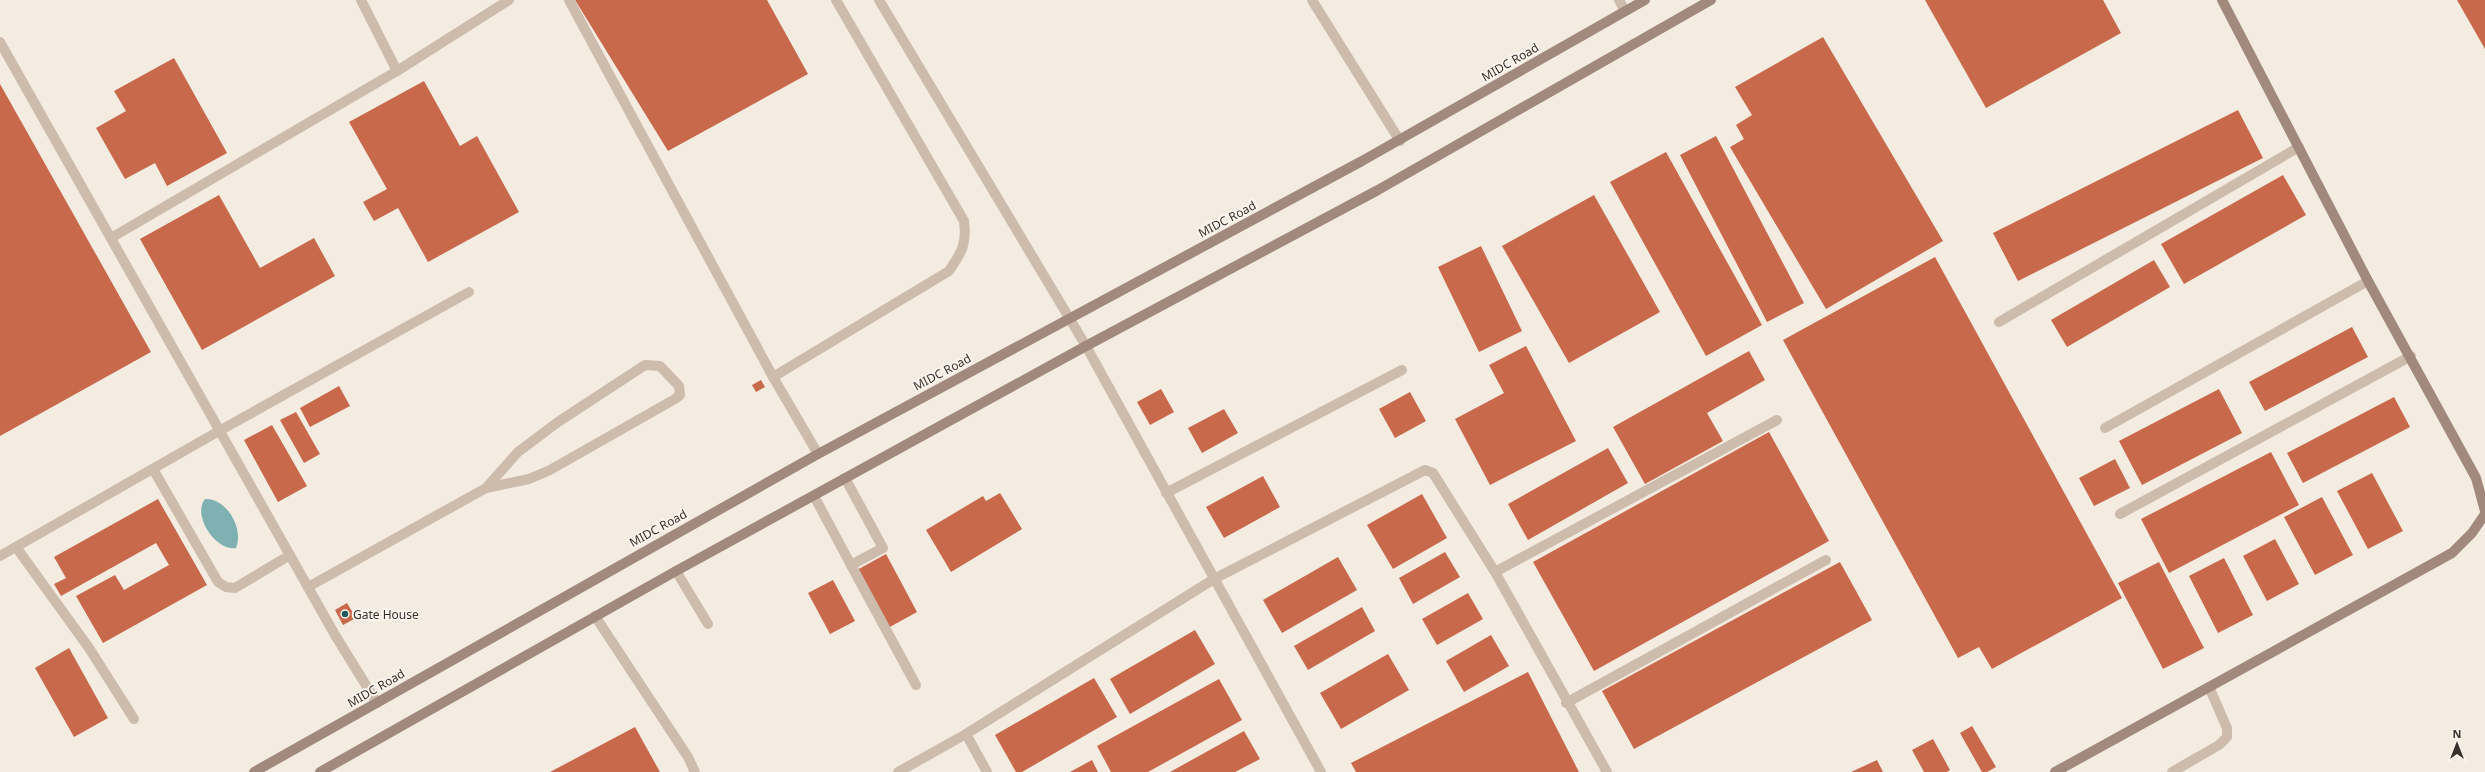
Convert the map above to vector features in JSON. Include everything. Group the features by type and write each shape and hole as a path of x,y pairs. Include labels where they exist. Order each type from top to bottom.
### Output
{"main road":[{"name":"MIDC Road","path":"254,772 818,454 1400,140 1645,0"},
{"path":"320,772 595,616 845,478 1086,346 1378,190 1711,0"},
{"path":"2055,772 2452,553 2472,533 2485,512 2476,478 2411,356 2368,281 2222,0"}],"street":[{"path":"361,0 397,71"},
{"path":"111,238 397,71 509,0"},
{"path":"569,0 774,377 818,454"},
{"path":"774,377 949,271 961,253 966,238 964,221 836,0"},
{"path":"879,0 1086,346 1321,772"},
{"path":"1312,0 1400,140"},
{"path":"1619,0 1625,11"},
{"path":"0,42 290,556 377,703"},
{"path":"1999,322 2299,147"},
{"path":"2105,428 2368,281"},
{"path":"0,556 219,431 469,292"},
{"path":"2120,514 2411,356"},
{"path":"308,587 486,488 530,479 550,470 675,399 680,395 679,386 660,366 645,365 558,422 518,452 486,488"},
{"path":"1166,493 1402,370"},
{"path":"1495,572 1776,420"},
{"path":"153,469 218,582 226,587 235,588 290,556"},
{"path":"898,772 966,734 1214,579 1425,470 1433,474 1495,572 1566,703 1607,772"},
{"path":"845,478 883,548 851,565"},
{"path":"814,496 916,685"},
{"path":"16,547 89,648 134,719"},
{"path":"1566,703 1826,560"},
{"path":"676,571 708,624"},
{"path":"595,616 688,757 695,772"},
{"path":"2172,772 2219,745 2227,737 2227,728 2209,687"},
{"path":"966,734 987,772"}],"water":[{"path":"205,499 213,500 220,504 227,509 232,516 238,532 236,548 220,544 208,531 201,514"}],"building":[{"path":"575,0 767,0 808,74 668,151"},
{"path":"1925,0 2103,0 2121,33 1986,108"},
{"path":"2457,0 2485,0 2485,49"},
{"path":"1823,37 1943,241 1826,309 1730,147 1744,139 1736,125 1752,115 1735,87"},
{"path":"174,58 227,153 167,186 155,163 125,179 96,128 126,111 114,91"},
{"path":"424,81 460,146 477,136 519,212 428,262 398,208 374,221 363,202 387,189 349,122"},
{"path":"0,84 151,352 0,436"},
{"path":"2238,110 2263,158 2018,281 1993,233"},
{"path":"1716,136 1804,303 1767,322 1680,155"},
{"path":"1666,152 1762,325 1706,356 1610,182"},
{"path":"2283,175 2306,215 2184,284 2161,244"},
{"path":"219,195 260,268 314,238 335,276 202,350 140,239"},
{"path":"1594,195 1660,312 1569,363 1502,246"},
{"path":"1481,246 1522,331 1479,352 1438,267"},
{"path":"1935,257 2122,598 1992,669 1979,647 1958,658 1783,340"},
{"path":"2154,260 2170,287 2067,347 2051,320"},
{"path":"2352,327 2368,357 2265,411 2249,382"},
{"path":"1526,346 1576,441 1490,485 1455,419 1504,393 1489,365"},
{"path":"1749,351 1765,380 1707,413 1723,441 1645,484 1613,427"},
{"path":"761,380 765,387 756,392 752,385"},
{"path":"339,386 350,406 310,427 300,408"},
{"path":"1161,389 1174,412 1150,425 1137,402"},
{"path":"2219,389 2242,433 2142,485 2119,441"},
{"path":"1410,392 1426,421 1395,438 1379,409"},
{"path":"2394,397 2410,427 2303,483 2287,453"},
{"path":"1224,409 1238,433 1202,453 1188,428"},
{"path":"296,412 320,454 304,463 280,420"},
{"path":"272,425 307,486 278,502 244,440"},
{"path":"1769,432 1829,541 1594,671 1533,562"},
{"path":"1608,448 1628,483 1528,540 1508,504"},
{"path":"2271,452 2299,505 2169,573 2141,519"},
{"path":"2115,459 2130,488 2094,506 2079,478"},
{"path":"2372,473 2403,531 2368,549 2337,491"},
{"path":"1263,476 1280,507 1224,538 1206,507"},
{"path":"1000,493 1022,529 951,572 926,530 983,496 986,501"},
{"path":"1422,494 1447,538 1393,569 1367,525"},
{"path":"2322,497 2353,555 2315,575 2284,517"},
{"path":"158,499 207,585 103,643 76,596 115,575 124,590 169,565 156,543 61,596 54,584 66,578 54,557"},
{"path":"2275,539 2299,584 2267,601 2243,556"},
{"path":"1445,552 1460,577 1413,604 1399,578"},
{"path":"886,554 917,612 888,628 857,570"},
{"path":"1338,557 1357,590 1282,633 1263,600"},
{"path":"2224,558 2253,615 2218,633 2189,576"},
{"path":"1840,562 1872,620 1634,749 1602,691"},
{"path":"2159,562 2204,648 2163,669 2118,583"},
{"path":"833,580 855,621 830,634 808,593"},
{"path":"1468,593 1483,619 1437,645 1422,619"},
{"name":"Gate House","path":"347,603 356,618 343,625 335,610"},
{"path":"1362,607 1375,631 1308,670 1294,646"},
{"path":"1195,630 1215,664 1130,714 1110,679"},
{"path":"1491,635 1509,666 1464,692 1446,661"},
{"path":"69,648 108,718 74,737 35,668"},
{"path":"1388,654 1409,690 1341,729 1320,693"},
{"path":"1528,672 1579,772 1356,772 1351,763"},
{"path":"1094,678 1117,717 1022,772 1016,772 995,735"},
{"path":"1219,679 1242,720 1148,772 1111,772 1097,746"},
{"path":"1972,726 1996,767 1987,772 1982,772 1960,733"},
{"path":"635,727 660,772 550,772"},
{"path":"1244,731 1260,759 1235,772 1170,772"},
{"path":"1933,739 1950,770 1947,772 1924,772 1912,750"},
{"path":"1092,760 1098,772 1070,772"},
{"path":"1877,760 1883,772 1851,772"}],"place":[{"name":"Gate House","path":"345,614"}]}
